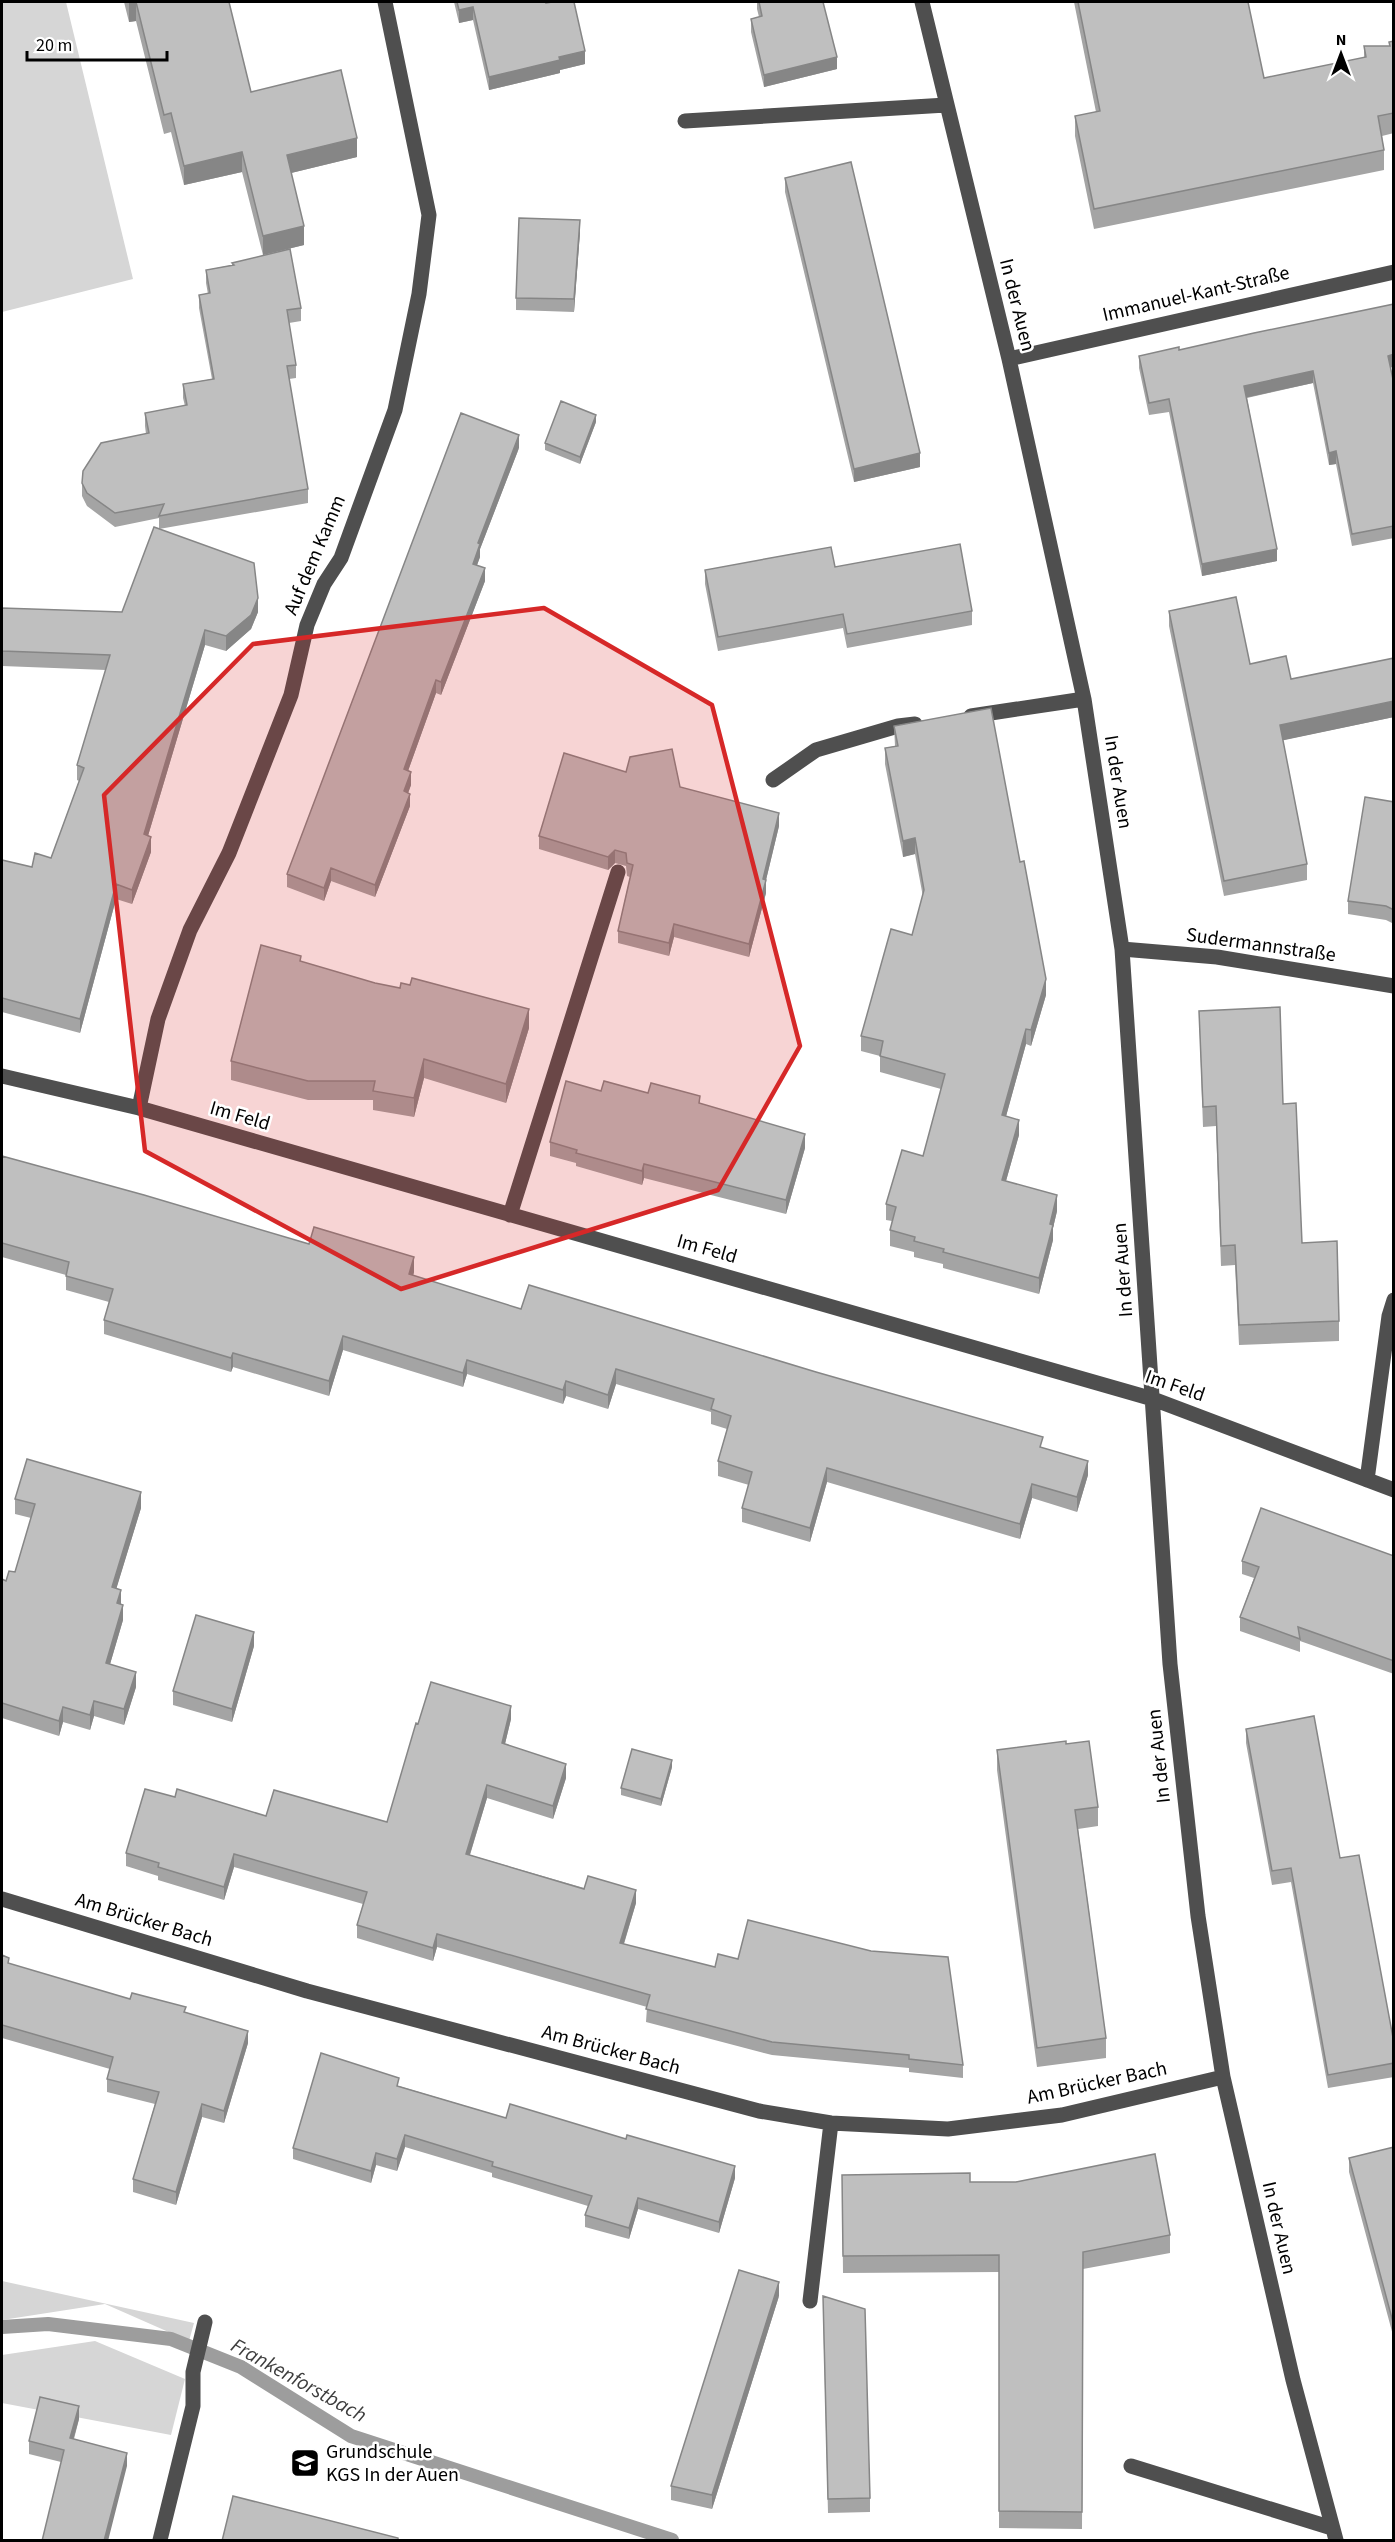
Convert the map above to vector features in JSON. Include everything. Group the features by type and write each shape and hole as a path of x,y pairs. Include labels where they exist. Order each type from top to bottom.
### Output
{"street":[{"name":"Auf dem Kamm","path":"139,1108 158,1020 190,930 230,853 291,695 307,625 324,584 341,558 395,410 419,294 429,215 385,2"},
{"name":"In der Auen","path":"922,2 1009,359 1084,699 1122,949 1170,1664 1198,1916 1223,2077 1293,2380 1334,2534"},
{"path":"685,121 946,105"},
{"name":"Immanuel-Kant-Straße","path":"1009,359 1394,272"},
{"path":"956,718 1084,699"},
{"path":"774,780 816,750 898,726 933,721"},
{"path":"510,1215 618,872"},
{"name":"Sudermannstraße","path":"1122,949 1217,957 1394,986"},
{"name":"Im Feld","path":"2,1076 139,1108 1153,1399 1394,1490"},
{"path":"1367,1480 1389,1316 1394,1300"},
{"name":"Am Brücker Bach","path":"2,1899 307,1990 759,2111 831,2123 948,2129 1062,2115 1223,2077"},
{"path":"810,2301 831,2123"},
{"path":"160,2541 193,2406 193,2372 205,2322"},
{"path":"1131,2466 1334,2534"}],"highlighted area":[{"path":"544,608 712,705 800,1046 718,1190 401,1289 145,1151 104,795 253,644"}],"shaded area":[{"path":"2,2 66,2 133,279 2,312"},
{"path":"2,2281 194,2323 189,2341 105,2304 2,2320"},
{"path":"95,2341 185,2379 171,2435 2,2403 2,2355"}],"building":[{"path":"136,2 229,2 251,92 341,70 357,138 287,155 304,226 263,236 242,152 184,166 171,113 164,115"},
{"path":"457,2 574,2 585,51 559,57 560,60 489,77 473,7 459,10"},
{"path":"759,2 823,2 837,57 764,75 751,19 762,16"},
{"path":"1078,2 1248,2 1264,78 1366,57 1364,46 1390,46 1389,42 1394,41 1394,113 1378,116 1384,150 1094,209 1075,116 1100,111"},
{"path":"851,162 920,453 854,469 785,178"},
{"path":"519,218 580,220 574,299 516,298"},
{"path":"290,249 301,308 287,310 296,365 287,366 308,489 159,516 164,504 115,513 87,493 82,483 83,471 101,443 149,433 145,413 187,405 183,384 214,379 199,295 210,293 206,270 234,265 232,263"},
{"path":"1394,304 1394,354 1388,356 1394,384 1394,526 1352,534 1336,451 1329,453 1313,371 1244,386 1277,549 1202,564 1169,399 1149,403 1139,356 1179,347 1179,350"},
{"path":"561,401 596,415 580,457 545,443"},
{"path":"461,413 519,435 478,543 480,544 473,564 485,568 441,682 436,680 404,769 411,772 404,791 410,794 375,885 331,868 324,888 287,874"},
{"path":"154,527 254,563 258,598 251,615 226,636 205,630 144,834 151,837 132,890 116,884 80,1019 2,998 2,860 32,867 35,853 51,858 84,768 77,765 110,655 2,651 2,608 122,612"},
{"path":"960,544 972,611 847,634 843,614 718,637 705,570 831,547 835,567"},
{"path":"1236,597 1250,664 1286,656 1291,679 1394,658 1394,701 1280,725 1307,864 1224,881 1169,611"},
{"path":"991,708 1020,862 1024,861 1046,979 1031,1030 1026,1029 1002,1115 1019,1120 1002,1180 1057,1195 1050,1224 1053,1225 1039,1278 943,1252 944,1249 914,1241 915,1237 890,1230 896,1207 886,1204 902,1150 923,1156 945,1074 880,1056 883,1041 861,1036 891,929 912,935 924,890 915,838 903,841 885,748 898,746 894,726"},
{"path":"672,749 680,787 779,813 763,879 766,880 749,944 674,924 669,943 618,931 633,865 627,863 626,853 615,850 608,857 539,836 564,753 626,772 630,757"},
{"path":"1365,797 1394,802 1394,910 1386,906 1348,901"},
{"path":"261,945 301,956 300,961 375,983 400,988 401,983 410,985 412,978 529,1009 506,1084 424,1059 414,1098 373,1091 375,1081 308,1081 231,1061"},
{"path":"1280,1007 1283,1104 1296,1103 1302,1243 1337,1241 1339,1321 1239,1325 1235,1245 1221,1246 1216,1106 1203,1107 1199,1011"},
{"path":"566,1081 601,1091 604,1081 648,1093 651,1083 700,1096 699,1103 805,1134 786,1200 644,1164 642,1171 576,1153 577,1150 550,1142"},
{"path":"2,1156 309,1244 314,1227 414,1257 409,1274 521,1309 529,1285 816,1372 1043,1437 1040,1447 1088,1461 1077,1497 1032,1484 1020,1524 827,1468 810,1528 742,1508 752,1472 718,1461 731,1416 711,1409 714,1399 616,1369 608,1395 566,1381 563,1390 467,1360 463,1373 343,1336 329,1381 233,1353 231,1358 104,1320 113,1289 66,1276 69,1262 2,1243"},
{"path":"27,1459 141,1492 112,1587 121,1590 117,1603 123,1605 106,1663 136,1672 124,1709 94,1701 90,1715 63,1707 59,1721 2,1703 2,1579 6,1581 9,1571 15,1572 35,1504 15,1499"},
{"path":"1261,1508 1394,1556 1394,1661 1298,1627 1300,1639 1240,1617 1259,1567 1242,1561"},
{"path":"196,1615 254,1632 232,1709 173,1691"},
{"path":"431,1682 511,1706 502,1743 566,1764 553,1806 487,1785 466,1854 584,1889 588,1876 636,1890 620,1943 715,1967 718,1954 738,1959 748,1920 871,1951 948,1957 963,2065 909,2059 909,2055 772,2042 646,2009 650,1995 437,1934 433,1948 357,1925 367,1892 234,1854 224,1887 158,1867 159,1863 126,1853 145,1789 175,1797 177,1789 266,1816 274,1790 387,1822 416,1723 418,1724"},
{"path":"1314,1716 1340,1858 1359,1855 1394,2043 1394,2063 1328,2075 1291,1868 1272,1871 1246,1729"},
{"path":"1066,1741 1066,1744 1089,1741 1098,1807 1075,1810 1106,2038 1037,2048 997,1750"},
{"path":"632,1749 672,1760 661,1799 621,1788"},
{"path":"2,1955 9,1958 8,1963 130,1999 132,1993 186,2007 184,2012 248,2031 224,2111 202,2104 176,2192 133,2179 159,2092 107,2079 113,2057 2,2025"},
{"path":"321,2053 399,2078 397,2086 506,2118 510,2104 626,2139 627,2135 735,2166 719,2222 638,2198 629,2228 585,2215 592,2196 492,2166 493,2162 405,2135 397,2159 376,2153 371,2171 293,2148"},
{"path":"1394,2147 1394,2326 1349,2158"},
{"path":"1155,2154 1170,2235 1083,2252 1082,2512 999,2511 999,2255 843,2256 842,2175 970,2173 970,2182 1016,2182"},
{"path":"739,2270 779,2282 712,2495 671,2486"},
{"path":"823,2296 865,2309 870,2498 828,2499"},
{"path":"40,2397 79,2406 70,2438 127,2453 104,2541 42,2541 64,2450 29,2441"},
{"path":"233,2496 398,2538 398,2541 222,2541"}],"waterway":[{"name":"Frankenforstbach","path":"2,2327 48,2324 171,2339 241,2367 351,2436 672,2540"}],"place":[{"name":"Grundschule KGS In der Auen","path":"305,2463"}]}
